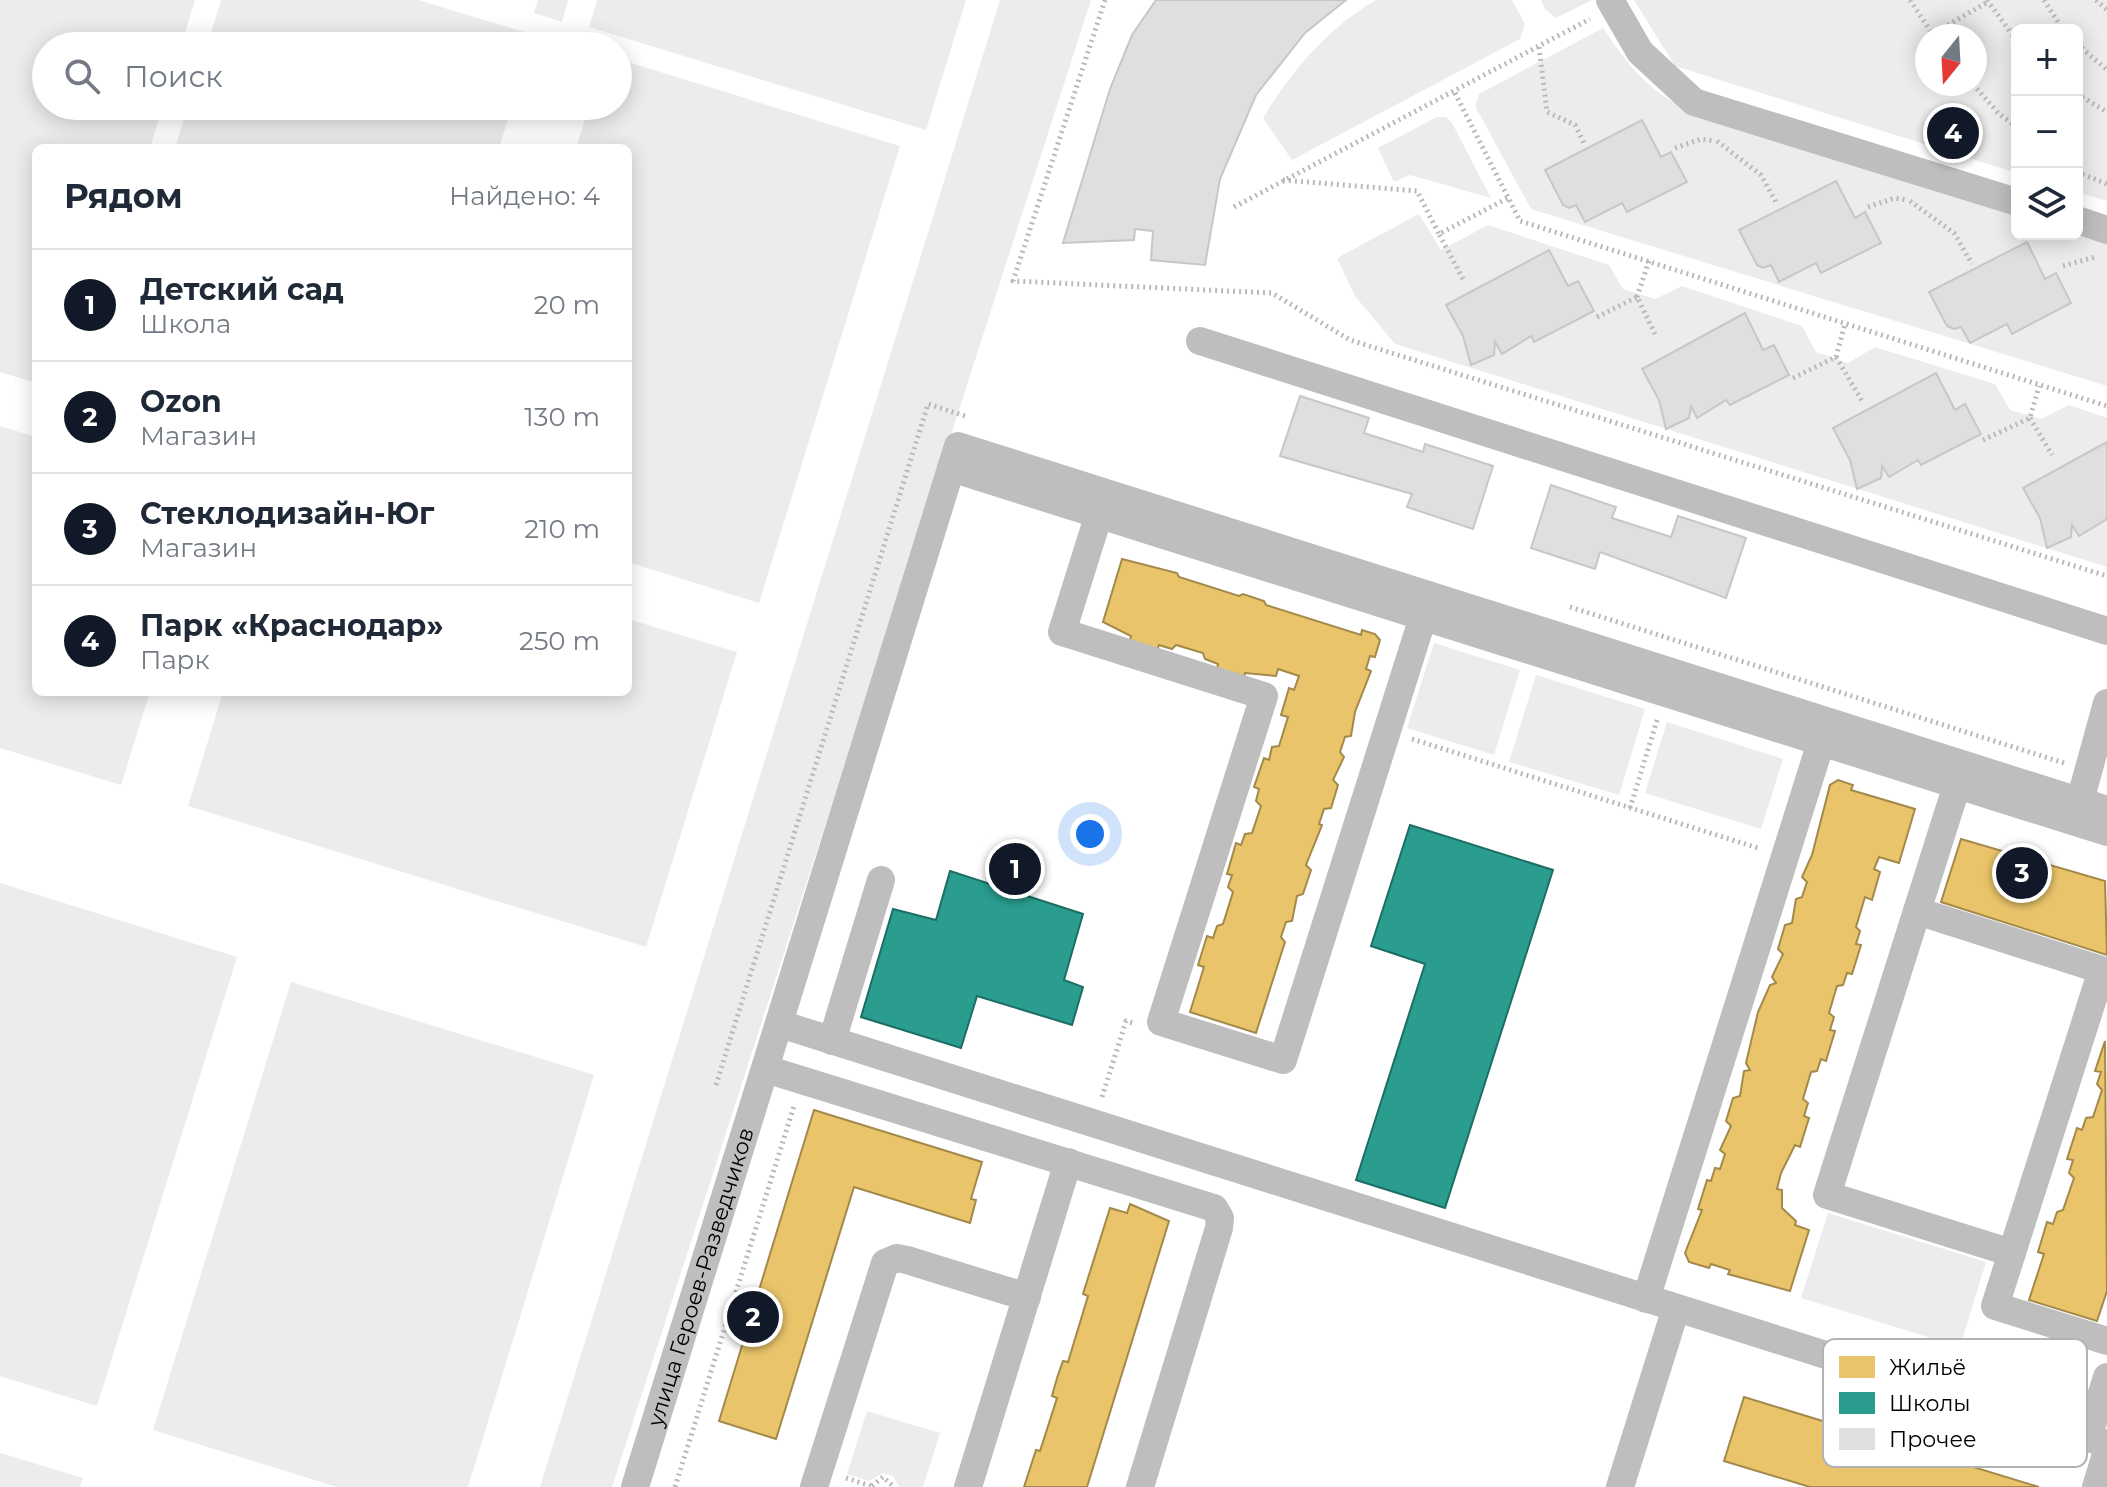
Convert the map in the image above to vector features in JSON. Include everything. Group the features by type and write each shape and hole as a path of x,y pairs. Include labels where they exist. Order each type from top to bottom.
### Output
{"street":[{"path":"1611,3 1640,52 1694,102 2011,200"},
{"path":"2083,222 2107,230"},
{"path":"1200,341 2107,631"},
{"path":"2107,810 958,446 951,468 2107,832"},
{"name":"улица Героев-Разведчиков","path":"635,1487 951,468"},
{"path":"1099,514 1062,632 1264,696 1161,1022 1283,1060 1423,617"},
{"path":"2080,801 2107,703"},
{"path":"1646,1299 1821,742"},
{"path":"1957,785 1827,1195 2012,1253"},
{"path":"832,1041 881,880"},
{"path":"1917,911 2102,970 1995,1306 2107,1341"},
{"path":"780,1024 1823,1355"},
{"path":"766,1069 1214,1208 1220,1218 1140,1487"},
{"path":"968,1487 1068,1162"},
{"path":"814,1487 885,1263 897,1258 907,1260 1027,1297"},
{"path":"1628,1485 1676,1308"},
{"path":"2096,1487 2107,1377"}],"path":[{"path":"1105,0 1013,281 1272,293 1350,340 2107,576"},
{"path":"1910,0 1926,24"},
{"path":"2044,0 2059,24"},
{"path":"2096,0 2107,10"},
{"path":"1951,24 1988,1 2011,33"},
{"path":"1234,207 1455,93 1611,3"},
{"path":"1539,47 1547,112 1575,125 1584,143"},
{"path":"2083,49 2107,70"},
{"path":"1455,93 1520,221 2107,406"},
{"path":"1983,96 2011,123"},
{"path":"2080,96 2107,112"},
{"path":"1717,141 1761,175 1777,204"},
{"path":"2083,174 2107,184"},
{"path":"1282,180 1417,191 1463,279"},
{"path":"1439,234 1508,198"},
{"path":"1910,201 1954,233 1972,264"},
{"path":"2063,266 2092,257 2105,259"},
{"path":"1649,261 1637,297 1655,334"},
{"path":"1597,317 1637,297"},
{"path":"1845,324 1836,357 1862,401"},
{"path":"1793,378 1836,357"},
{"path":"2039,386 2030,418 2052,455"},
{"path":"716,1085 928,404"},
{"path":"1983,440 2030,418"},
{"path":"1630,808 1661,707"},
{"path":"1387,731 1785,857"},
{"path":"1101,1102 1126,1021 1142,1026"},
{"path":"675,1487 797,1096"},
{"path":"872,1487 883,1477 890,1480 894,1487"}],"shaded area":[{"path":"0,0 195,0 185,32 32,32 32,120 159,120 151,144 32,144 32,382 0,372"},
{"path":"221,0 418,0 524,32 211,32"},
{"path":"538,0 568,0 562,22 534,13"},
{"path":"597,0 966,0 926,130 632,40 632,32 605,32 589,27"},
{"path":"1000,0 1091,0 612,1487 540,1487"},
{"path":"1376,0 1512,0 1525,24 1520,39 1292,160 1263,118 1312,52 1342,24"},
{"path":"1541,0 1592,0 1556,18 1545,9"},
{"path":"1634,0 2107,0 2107,201 2083,194 2083,24 2011,24 2011,171 1675,66"},
{"path":"1603,28 1626,60 1649,84 1676,104 1711,121 2011,211 2011,240 2083,240 2083,235 2107,240 2107,386 1531,209 1475,106 1479,94"},
{"path":"632,63 900,146 759,603 632,563 632,144 577,144 585,120 632,120"},
{"path":"1437,117 1446,117 1452,123 1491,198 1410,175 1394,182 1378,148"},
{"path":"184,120 508,120 500,144 176,144"},
{"path":"1419,214 1441,250 1488,225 1609,265 1623,289 1655,299 1682,286 1802,326 1816,352 1848,363 1875,347 1995,384 2010,410 2041,419 2069,405 2107,418 2107,567 1395,344 1355,296 1337,258"},
{"path":"0,426 32,436 32,696 149,696 121,785 0,748"},
{"path":"632,620 737,652 646,947 188,806 222,696 632,696"},
{"path":"1434,643 1520,670 1494,755 1407,728"},
{"path":"1536,675 1645,709 1619,795 1509,762"},
{"path":"1667,722 1783,759 1761,829 1645,793"},
{"path":"0,883 237,957 97,1406 0,1376"},
{"path":"291,982 594,1075 468,1487 337,1487 153,1430"},
{"path":"1828,1213 1986,1262 1962,1339 1934,1339 1801,1298"},
{"path":"867,1411 940,1433 923,1487 899,1487 893,1476 883,1473 869,1481 847,1474"},
{"path":"0,1453 83,1478 80,1487 0,1487"}],"building: Жильё":[{"path":"1122,559 1177,573 1179,577 1239,596 1243,594 1264,601 1266,605 1361,635 1362,630 1375,634 1380,640 1375,657 1370,656 1366,669 1371,671 1355,712 1351,736 1345,737 1340,752 1344,757 1333,780 1338,785 1331,808 1324,809 1319,824 1322,825 1306,865 1311,870 1303,894 1297,896 1292,921 1286,922 1281,937 1285,942 1256,1033 1190,1012 1204,967 1198,965 1207,936 1213,938 1217,926 1223,924 1233,892 1228,887 1232,875 1227,874 1236,843 1241,845 1245,834 1252,833 1261,806 1256,801 1259,789 1254,787 1264,758 1269,760 1272,747 1279,746 1288,717 1281,715 1289,688 1294,690 1299,676 1278,669 1276,676 1245,673 1244,677 1217,669 1218,664 1205,659 1203,653 1176,645 1172,649 1159,645 1157,650 1130,641 1131,636 1103,622"},
{"path":"1838,780 1853,785 1851,790 1915,809 1899,863 1879,857 1874,869 1880,872 1872,900 1865,897 1856,927 1860,931 1856,944 1861,945 1852,974 1847,973 1843,985 1837,986 1829,1013 1834,1017 1830,1030 1835,1031 1826,1061 1821,1059 1817,1071 1811,1072 1803,1099 1808,1103 1804,1116 1809,1118 1800,1147 1795,1145 1781,1173 1777,1189 1782,1190 1782,1208 1796,1221 1795,1225 1809,1230 1790,1291 1728,1274 1730,1270 1711,1264 1709,1268 1689,1262 1685,1253 1702,1210 1698,1209 1707,1180 1711,1181 1715,1168 1720,1169 1725,1154 1720,1150 1731,1126 1726,1121 1733,1098 1740,1096 1744,1071 1750,1070 1746,1063 1758,1012 1770,985 1776,983 1772,977 1783,954 1778,949 1785,925 1792,923 1796,899 1802,897 1807,882 1802,877 1812,855 1830,785"},
{"path":"1961,839 2105,881 2107,955 1941,902"},
{"path":"2105,1041 2107,1291 2097,1321 2029,1300 2044,1254 2038,1252 2047,1222 2053,1224 2057,1212 2063,1210 2074,1178 2069,1173 2073,1160 2067,1159 2077,1128 2082,1130 2086,1118 2093,1117 2102,1090 2097,1084 2101,1072 2095,1071"},
{"path":"814,1110 982,1162 971,1199 976,1200 970,1223 854,1187 776,1439 719,1421"},
{"path":"1130,1204 1169,1221 1087,1487 1024,1487 1036,1450 1040,1451 1057,1398 1052,1396 1057,1378 1063,1361 1068,1362 1088,1296 1083,1294 1110,1208 1127,1213"},
{"path":"1744,1397 1823,1421 1823,1467 1973,1467 2039,1487 1810,1487 1724,1461"}],"building: Школы":[{"path":"1410,825 1553,870 1445,1208 1356,1180 1425,964 1371,946"},
{"path":"950,871 1083,914 1064,980 1083,987 1072,1025 977,996 961,1048 861,1017 893,909 936,920"}],"building: Прочее":[{"path":"1156,0 1346,0 1305,33 1256,95 1220,179 1205,265 1151,260 1153,231 1135,229 1134,240 1063,243 1110,89 1132,35"},
{"path":"1642,120 1661,157 1671,152 1687,182 1627,212 1622,203 1585,222 1576,205 1569,208 1563,205 1545,170"},
{"path":"1836,181 1855,218 1865,212 1881,243 1821,273 1816,263 1779,282 1771,265 1763,268 1757,265 1739,230"},
{"path":"2027,242 2045,279 2056,273 2071,303 2012,334 2007,324 1970,343 1961,327 1954,329 1947,326 1929,292"},
{"path":"1549,250 1568,286 1578,281 1594,311 1534,342 1531,336 1502,354 1495,342 1494,355 1471,365 1463,336 1446,305"},
{"path":"1745,313 1763,350 1774,345 1789,375 1730,405 1726,400 1697,418 1691,406 1689,418 1666,429 1659,400 1642,369"},
{"path":"1936,373 1955,410 1965,404 1981,434 1921,465 1918,460 1889,477 1882,466 1881,478 1857,489 1850,460 1833,428"},
{"path":"1300,396 1369,418 1364,433 1423,452 1425,444 1493,466 1473,529 1407,507 1412,494 1280,456"},
{"path":"2107,442 2107,519 2079,536 2072,525 2071,537 2047,548 2040,518 2023,488"},
{"path":"1551,485 1616,507 1612,518 1671,537 1678,516 1746,538 1726,598 1600,552 1595,569 1531,548"}],"place":[{"name":"Парк «Краснодар»","path":"1953,133"},
{"name":"Детский сад","path":"1015,869"},
{"name":"Стеклодизайн-Юг","path":"2022,873"},
{"name":"Ozon","path":"753,1317"}]}
